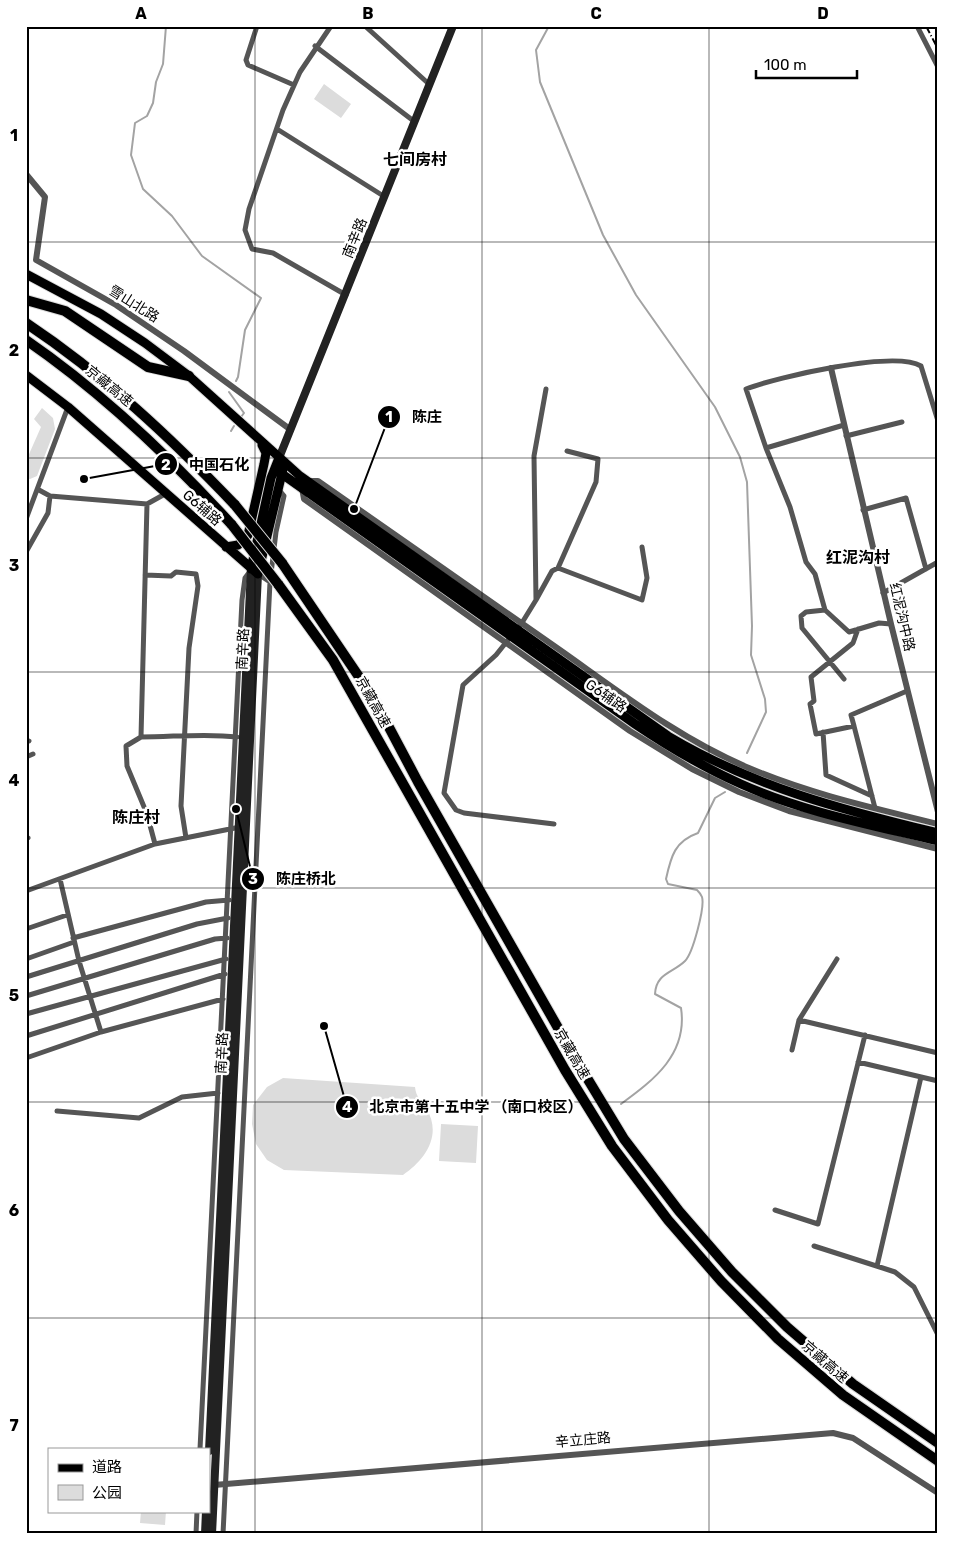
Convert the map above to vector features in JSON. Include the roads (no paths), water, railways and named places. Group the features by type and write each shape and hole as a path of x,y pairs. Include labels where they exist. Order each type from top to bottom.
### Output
{"highway":[{"path":"26,300 65,311 148,367 188,376"},
{"name":"京藏高速","path":"26,323 58,344 120,393 183,451 235,505 282,563 374,699 418,782 554,1021 624,1138 679,1211 732,1272 787,1327 853,1384 938,1443"},
{"name":"京藏高速","path":"26,340 117,409 180,469 232,525 333,660 535,1018 612,1146 668,1220 721,1281 778,1338 843,1395 938,1461"}],"main road":[{"name":"南辛路","path":"281,461 291,430 453,26"},
{"name":"G6辅路","path":"26,274 101,314 188,376 304,484 514,633 664,743 742,784 792,803 938,841"},
{"name":"G6辅路","path":"26,375 68,407 164,494 255,572"},
{"path":"226,548 238,546 248,535 266,453 262,444"},
{"path":"255,572 282,474 281,461"},
{"path":"255,572 270,478 281,461"},
{"name":"G6辅路","path":"282,474 304,484"},
{"name":"南辛路","path":"243,828 244,738 255,572"},
{"name":"南辛路","path":"209,1448 255,572"},
{"name":"G6辅路","path":"514,633 639,717 707,758 745,776 794,795 846,811 938,833"},
{"name":"南辛路","path":"212,1534 214,1485 214,1329"},
{"path":"205,1534 206,1512"}],"street":[{"path":"257,26 246,60 248,65 294,85"},
{"path":"330,26 316,46 294,85 249,209 245,230 252,249 274,252 346,295"},
{"path":"365,26 430,85"},
{"path":"917,26 938,66"},
{"path":"316,46 415,122"},
{"path":"277,129 385,197"},
{"name":"雪山北路","path":"26,174 46,197 45,211 35,255 36,260 116,305 184,351 291,430"},
{"path":"890,624 885,622 848,632 825,610 815,574 806,562 790,507 766,448 746,389 762,383 873,361 918,364 927,382 938,421"},
{"name":"红泥沟中路","path":"832,368 890,624 938,812"},
{"path":"536,600 534,456 546,389"},
{"path":"26,519 39,490 68,407"},
{"path":"846,436 902,422"},
{"path":"766,448 844,424"},
{"path":"558,568 596,482 598,459 567,451"},
{"name":"G6辅路","path":"304,484 304,498 514,633 704,746 749,768 797,786 938,824"},
{"path":"223,1534 258,828 276,532 284,496 278,489"},
{"path":"39,490 50,496 147,504 164,494"},
{"path":"26,552 48,514 50,496"},
{"path":"863,510 906,498 926,569"},
{"path":"141,737 147,504"},
{"path":"554,824 464,813 456,810 444,793 463,685 514,633 536,600 552,570 558,568 642,600 647,578 642,548"},
{"path":"883,593 938,562"},
{"path":"145,575 171,576 176,572 196,574 198,586 190,648 181,806 186,838"},
{"path":"200,1448 214,1329 218,1093 244,584 245,578 255,572 274,583"},
{"path":"825,610 806,612 801,616 800,622 802,628 844,678"},
{"path":"854,726 816,734 810,704 814,701 811,676 852,642 858,629"},
{"name":"G6辅路","path":"514,633 659,750 723,784 789,811 938,849"},
{"path":"875,808 851,715 907,691"},
{"path":"823,732 826,775 872,796"},
{"path":"155,844 147,814 127,766 126,746 141,737 220,735 244,738"},
{"path":"26,757 33,754"},
{"path":"26,891 155,844 232,829 258,828"},
{"path":"60,879 79,961 101,1032"},
{"path":"26,959 74,940 206,902 229,900"},
{"path":"26,929 67,915"},
{"path":"26,978 197,924 228,918"},
{"path":"26,996 227,938"},
{"path":"26,1014 226,959"},
{"path":"792,1050 799,1020 837,959"},
{"path":"26,1036 225,974"},
{"path":"26,1058 101,1032 223,999"},
{"path":"799,1020 938,1053"},
{"path":"775,1210 818,1224 865,1035"},
{"path":"858,1062 938,1082"},
{"path":"877,1266 921,1078"},
{"path":"57,1111 139,1118 182,1097 218,1093"},
{"path":"814,1246 895,1272 914,1287 938,1335"},
{"path":"214,1329 233,1330"},
{"name":"辛立庄路","path":"214,1485 833,1433 853,1438 938,1493"},
{"path":"196,1534 197,1512"}],"waterway":[{"path":"166,26 163,64 156,82 153,103 147,116 135,123 131,155 143,189 172,216 202,256 261,298 245,330 236,381"},
{"path":"549,26 536,50 540,82 603,235 636,295 715,407 740,457 747,482 752,626 751,655 765,699 766,712 747,753"},
{"path":"229,392 244,413 241,417"},
{"path":"231,431 234,426"},
{"path":"621,1104 645,1085 666,1064 674,1052 679,1039 682,1024 681,1008 655,994 656,987 662,977 685,961 688,956 698,930 702,910 702,896 697,890 668,884 666,879 675,850 684,840 698,833 715,798 725,792"}],"railway":[{"path":"926,26 938,49"}],"place":[{"name":"中国石化","path":"84,479"},
{"name":"陈庄","path":"354,509"},
{"name":"陈庄桥北","path":"236,809"},
{"name":"北京市第十五中学 （南口校区）","path":"324,1026"}],"district":[{"name":"七间房村","path":"415,159"},
{"name":"红泥沟村","path":"858,557"},
{"name":"陈庄村","path":"136,817"}]}
